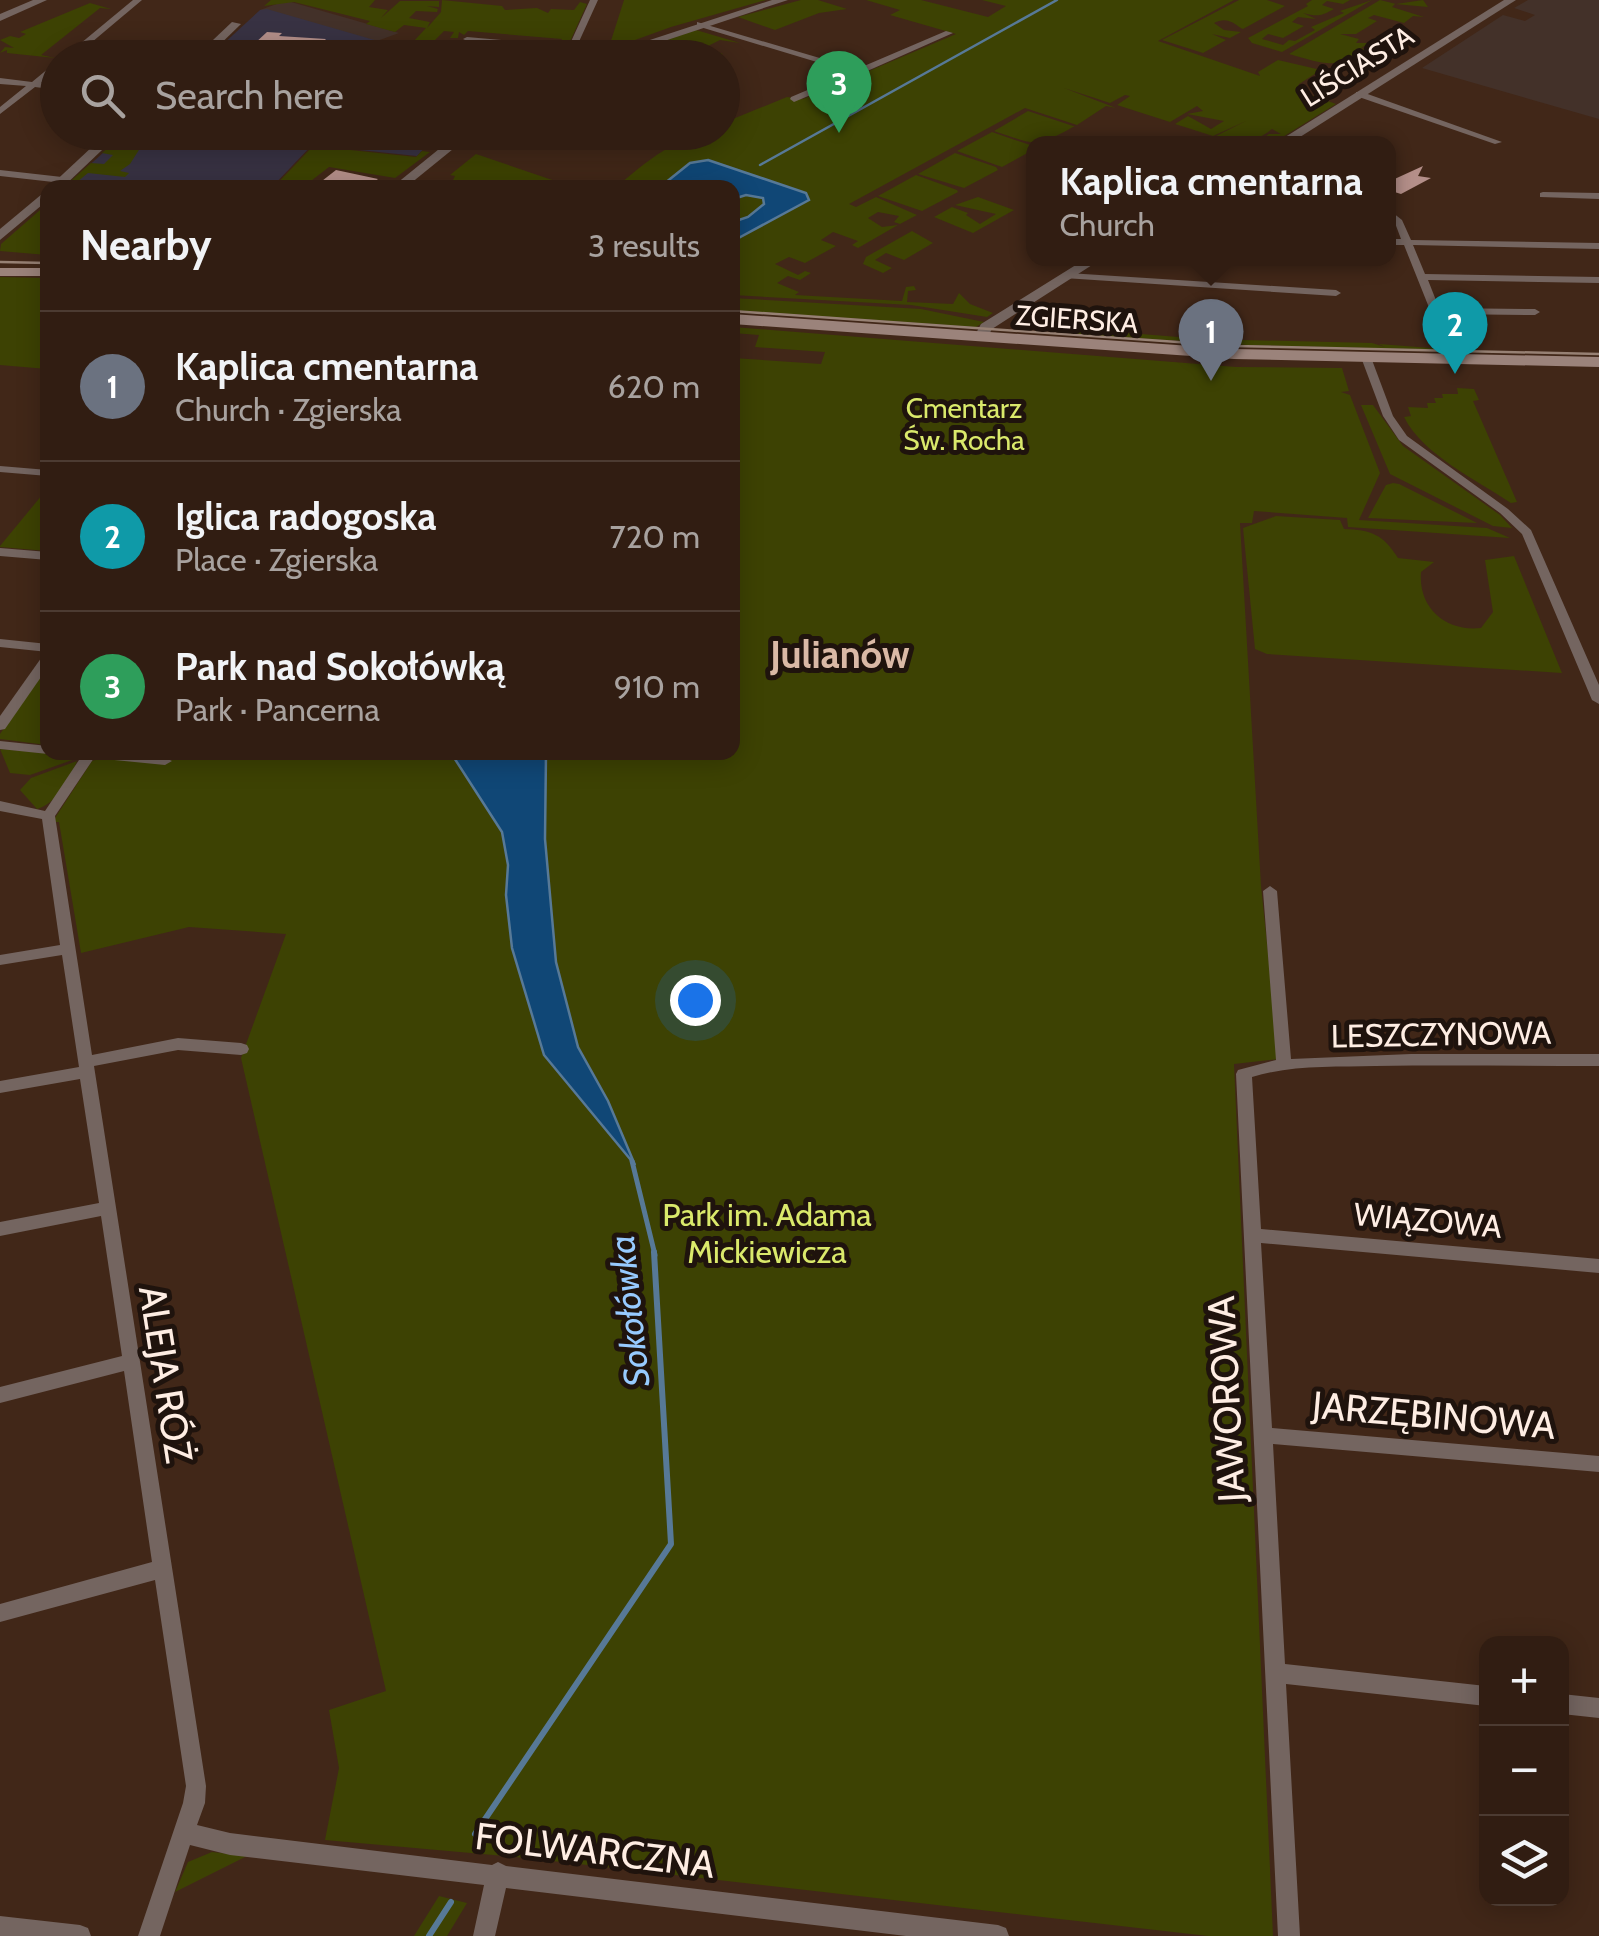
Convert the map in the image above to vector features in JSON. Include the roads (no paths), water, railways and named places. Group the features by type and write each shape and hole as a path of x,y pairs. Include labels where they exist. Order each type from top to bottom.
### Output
{"main road":[{"path":"3,272 40,272"},
{"name":"ZGIERSKA","path":"740,320 1367,360 1599,362"}],"street":[{"path":"3,15 42,0"},
{"path":"88,40 138,0"},
{"path":"576,0 594,1 577,40"},
{"path":"653,40 784,0"},
{"name":"LIŚCIASTA","path":"1293,136 1510,0"},
{"path":"219,40 236,24"},
{"path":"700,24 862,73"},
{"path":"794,99 949,33"},
{"path":"467,39 474,40"},
{"path":"0,112 40,79"},
{"path":"0,81 40,86"},
{"path":"1359,94 1498,142 1494,144"},
{"path":"62,180 95,150"},
{"path":"408,180 446,150"},
{"path":"0,173 40,181"},
{"path":"1543,195 1599,196"},
{"path":"0,236 40,200"},
{"path":"1396,218 1448,343"},
{"path":"1396,242 1599,246"},
{"path":"981,337 986,327 1084,266"},
{"path":"1068,276 1336,293"},
{"path":"1422,277 1599,280"},
{"path":"1435,312 1535,312"},
{"path":"1367,360 1385,409 1399,433 1504,510 1527,533 1599,700"},
{"path":"0,469 40,473"},
{"path":"0,552 40,555"},
{"path":"0,642 40,647"},
{"path":"0,726 40,668"},
{"path":"0,745 40,749"},
{"path":"0,806 48,816 79,760"},
{"path":"154,760 164,761"},
{"name":"ALEJA RÓŻ","path":"48,816 196,1786 149,1936"},
{"path":"1270,891 1284,1064"},
{"path":"0,960 66,949"},
{"path":"0,1087 178,1044 241,1049"},
{"name":"LESZCZYNOWA","path":"1284,1064 1599,1060"},
{"name":"JAWOROWA","path":"1284,1064 1250,1068 1244,1074 1289,1936"},
{"path":"0,1229 108,1208"},
{"name":"WIĄZOWA","path":"1252,1235 1599,1266"},
{"path":"0,1395 131,1361"},
{"name":"JARZĘBINOWA","path":"1264,1435 1599,1464"},
{"path":"0,1613 164,1568"},
{"path":"1275,1673 1479,1695"},
{"path":"1569,1705 1599,1708"},
{"name":"FOLWARCZNA","path":"184,1833 230,1844 498,1873 998,1936"},
{"path":"484,1936 498,1873"},
{"path":"0,1927 80,1936"}],"water":[{"path":"708,160 806,193 809,200 740,237 740,220 764,204 763,198 740,197 740,180 669,180 690,163"},
{"path":"456,760 546,760 545,839 556,962 578,1047 608,1101 635,1165 544,1055 512,948 506,895 508,865 502,832"}],"waterway":[{"name":"Sokołówka","path":"760,165 1057,0"},
{"name":"Sokołówka","path":"632,1161 655,1255"},
{"name":"Sokołówka","path":"475,1834 671,1544 654,1252"},
{"name":"Sokołówka","path":"429,1936 451,1902"}],"tram line":[{"path":"0,262 40,263"},
{"path":"740,312 1235,346 1599,354"}],"place":[{"name":"Park nad Sokołówką","path":"839,133"},
{"name":"Iglica radogoska","path":"1455,374"},
{"name":"Kaplica cmentarna","path":"1211,381"}],"district":[{"name":"Julianów","path":"840,654"}],"park label":[{"name":"Cmentarz Św. Rocha","path":"964,424"},
{"name":"Park im. Adama Mickiewicza","path":"767,1232"}]}
